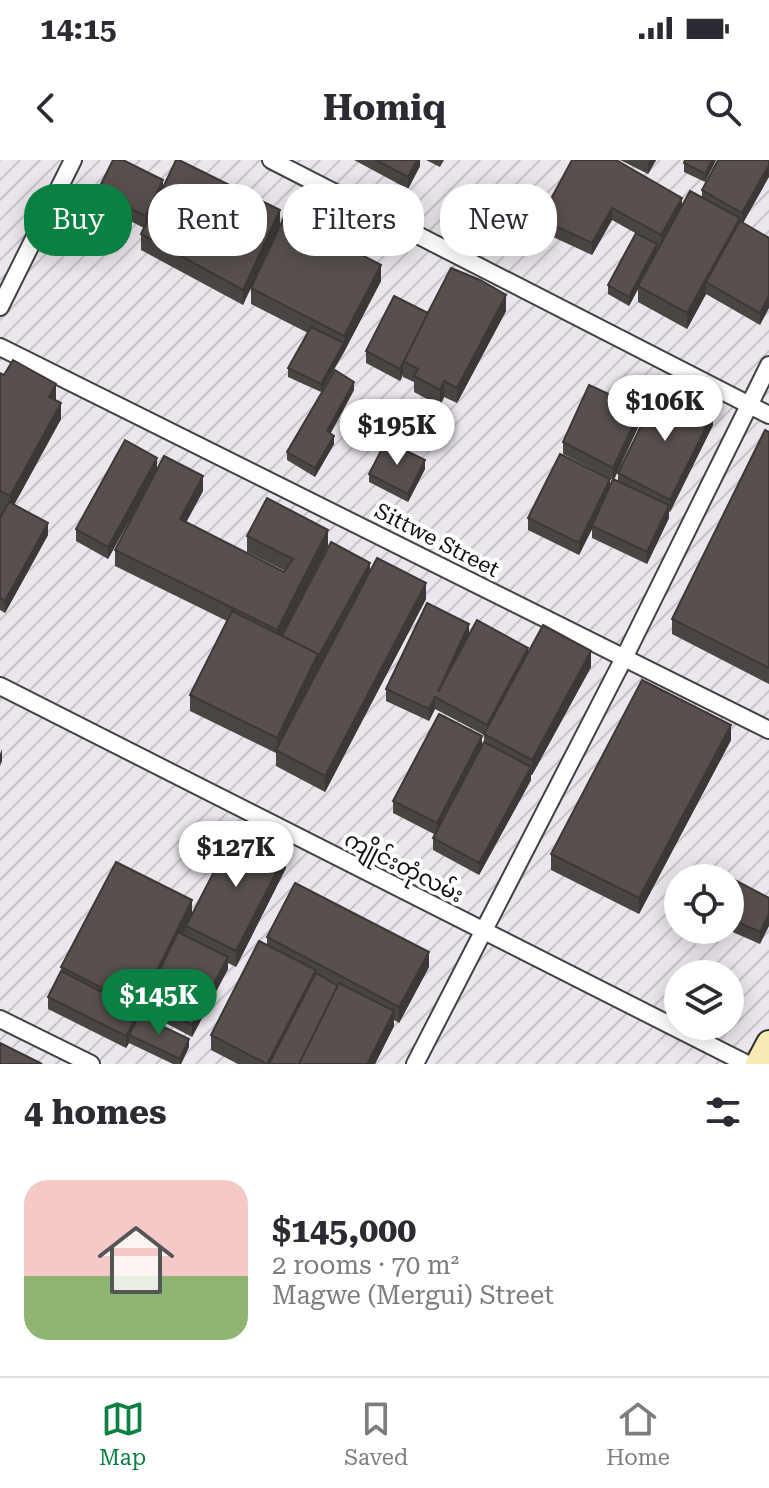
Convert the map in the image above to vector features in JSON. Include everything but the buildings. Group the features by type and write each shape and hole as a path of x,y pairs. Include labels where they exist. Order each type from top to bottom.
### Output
{"street":[{"path":"0,307 73,160"},
{"path":"271,160 769,415"},
{"name":"Sittwe Street","path":"0,347 769,730"},
{"path":"415,1064 624,658 769,365"},
{"name":"ကျိုင်းတုံလမ်း","path":"0,686 747,1064"},
{"path":"0,1019 91,1064"},
{"path":"758,1064 769,1043"}],"shaded area":[{"path":"0,160 769,160 769,1064 0,1064"}]}
